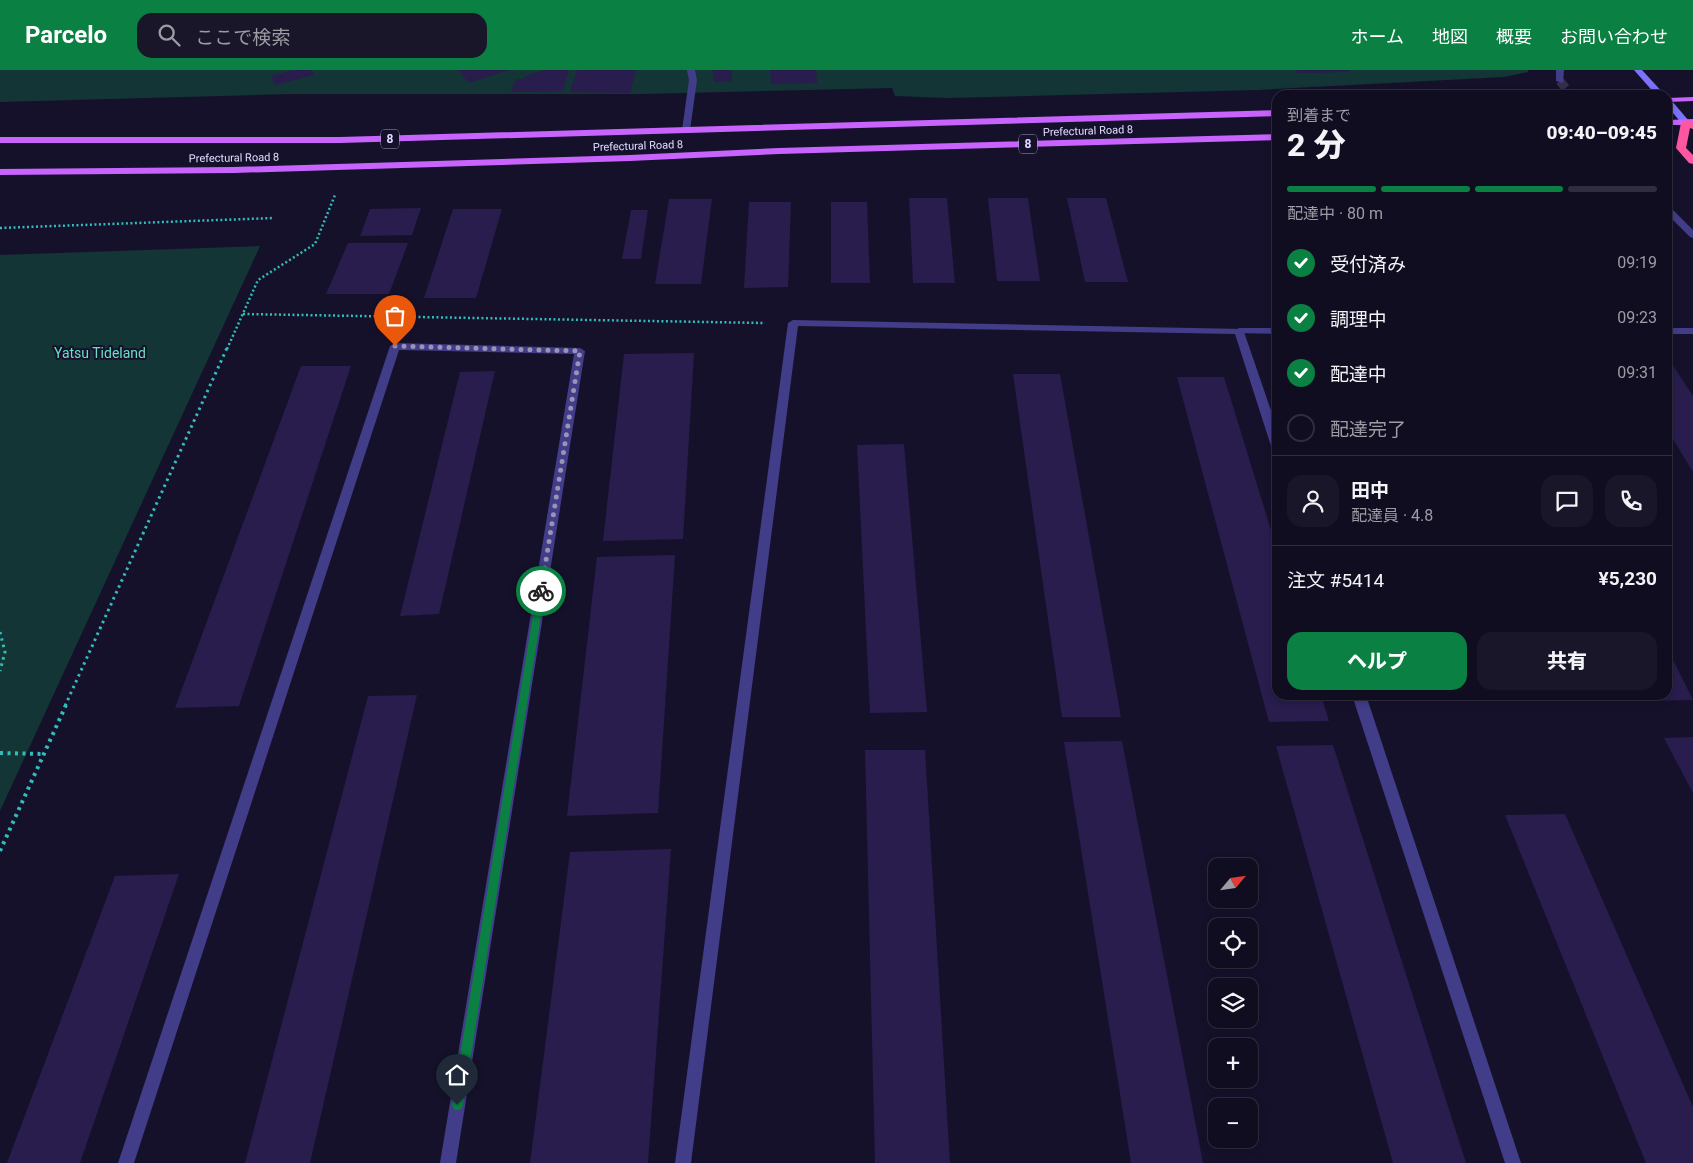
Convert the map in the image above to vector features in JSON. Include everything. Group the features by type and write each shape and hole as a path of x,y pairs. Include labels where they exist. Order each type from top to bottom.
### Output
{"highway":[{"path":"1691,124 1681,148 1693,161"}],"main road":[{"path":"1672,101 1693,99"},
{"name":"Prefectural Road 8","path":"0,140 340,140 1272,113"},
{"path":"1672,123 1691,124"},
{"name":"Prefectural Road 8","path":"0,172 244,170 789,151 1272,137"}],"street":[{"path":"686,130 693,80 691,70"},
{"path":"1560,70 1560,81"},
{"path":"1638,70 1656,90"},
{"path":"1672,105 1691,124"},
{"path":"1672,214 1693,235"},
{"path":"683,1163 794,323 1272,331"},
{"path":"1239,331 1272,431"},
{"path":"1672,331 1693,331"},
{"path":"126,1163 395,346 580,351 448,1163"},
{"path":"1361,700 1513,1163"}],"path":[{"path":"0,851 258,280 316,244 335,194"},
{"path":"0,228 274,218"},
{"path":"243,314 794,323"},
{"path":"0,632 6,644 6,660 0,671"},
{"path":"0,754 44,754"}],"green space":[{"path":"0,70 1528,70 1528,72 1504,77 1257,90 947,98 895,96 892,88 641,94 292,94 0,102"},
{"name":"Yatsu Tideland","path":"260,246 0,811 0,255"}],"building":[{"path":"294,70 311,70 314,75 275,85 271,76"},
{"path":"458,70 509,70 469,83"},
{"path":"545,70 569,70 563,91 511,92 516,79 524,79 526,76"},
{"path":"577,70 636,70 630,93 570,92"},
{"path":"713,70 731,70 732,81 714,82"},
{"path":"770,70 816,70 817,83 771,84"},
{"path":"1296,70 1350,70 1350,72 1298,73"},
{"path":"909,198 947,198 955,283 913,283"},
{"path":"988,198 1028,198 1040,281 997,281"},
{"path":"1067,198 1106,198 1128,282 1085,282"},
{"path":"669,199 712,199 701,284 655,284"},
{"path":"749,202 791,202 788,287 744,288"},
{"path":"831,202 867,202 870,283 831,283"},
{"path":"421,208 412,235 360,236 370,209"},
{"path":"453,209 502,209 476,298 424,298"},
{"path":"631,210 648,210 641,259 622,259"},
{"path":"348,243 408,243 389,294 326,294"},
{"path":"694,353 683,539 603,541 624,354"},
{"path":"1672,364 1693,396 1693,472 1672,438"},
{"path":"301,366 351,366 239,706 175,708"},
{"path":"495,371 439,614 400,616 460,372"},
{"path":"1013,374 1060,374 1121,717 1062,717"},
{"path":"1177,377 1224,377 1272,533 1272,700 1323,700 1329,721 1269,722"},
{"path":"904,444 927,712 870,713 857,445"},
{"path":"675,555 658,813 567,816 597,557"},
{"path":"1672,658 1693,700 1636,701 1672,700"},
{"path":"417,695 310,1163 245,1163 368,696"},
{"path":"1693,737 1693,793 1664,738"},
{"path":"1122,741 1203,1163 1131,1163 1064,742"},
{"path":"1333,745 1466,1163 1393,1163 1276,746"},
{"path":"865,750 925,750 950,1163 875,1163"},
{"path":"1565,814 1693,1107 1693,1163 1646,1163 1505,815"},
{"path":"671,849 648,1163 530,1163 570,852"},
{"path":"179,874 80,1163 7,1163 115,876"}],"tunnel":[{"path":"1560,81 1567,90"}],"way so far":[{"path":"395,346 580,351 541,591"}],"route":[{"path":"457,1105 541,591"}]}
